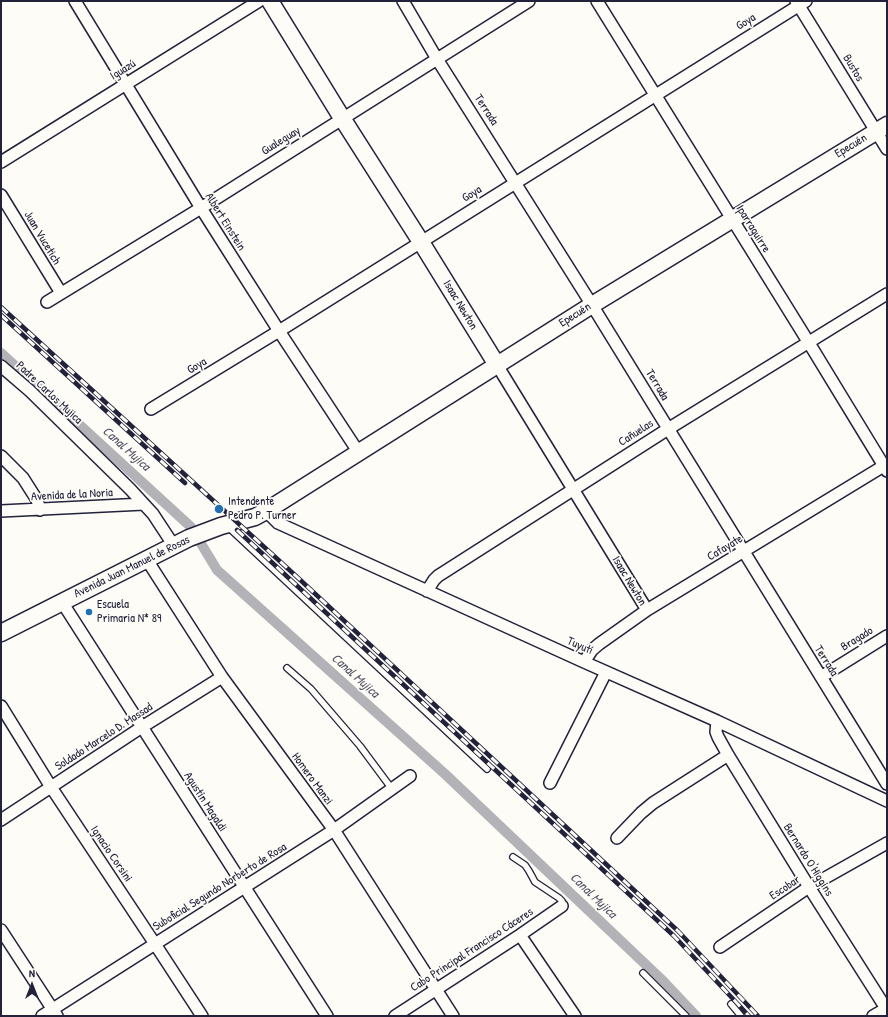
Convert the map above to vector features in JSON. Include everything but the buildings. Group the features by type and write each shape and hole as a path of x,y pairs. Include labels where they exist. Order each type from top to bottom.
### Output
{"street":[{"name":"Albert Einstein","path":"75,1 201,208 359,453"},
{"name":"Iguazú","path":"1,162 258,1"},
{"name":"Isaac Newton","path":"270,1 574,489 647,610"},
{"name":"Terrada","path":"403,1 437,59 592,304 743,552 887,784"},
{"name":"Gualeguay","path":"46,302 201,208 529,1"},
{"name":"Iparraguirre","path":"597,1 886,467"},
{"name":"Goya","path":"151,409 421,242 800,2"},
{"name":"Bustos","path":"800,2 882,128 887,149"},
{"name":"Epecuén","path":"266,511 592,304 882,128"},
{"name":"Juan Vucetich","path":"1,196 61,293"},
{"name":"Cañuelas","path":"427,591 438,576 668,429 887,294"},
{"name":"Padre Carlos Mujica","path":"1,366 125,484 159,522 174,546"},
{"path":"1,456 22,478 37,500 40,510"},
{"name":"Cafayate","path":"584,662 598,644 647,610 886,467"},
{"name":"Avenida de la Noria","path":"1,512 144,504"},
{"name":"Avenida Juan Manuel de Rosas","path":"1,633 189,538 248,519 266,511"},
{"name":"Tuyutí","path":"266,511 278,523 717,721 887,801"},
{"name":"Homero Manzi","path":"147,560 222,677 334,830 453,1016"},
{"name":"Agustín Magaldi","path":"62,602 327,1016"},
{"name":"Bragado","path":"821,677 887,636"},
{"path":"550,782 606,672"},
{"name":"Soldado Marcelo D. Massad","path":"1,820 142,727 222,677"},
{"name":"Ignacio Corsini","path":"1,706 51,787 202,1016"},
{"name":"Bernardo O'Higgins","path":"717,721 716,732 728,755 809,887 887,1009"},
{"path":"617,838 636,817 653,803 728,755"},
{"name":"Suboficial Segundo Norberto de Rosa","path":"42,1016 54,1013 155,944 334,830 410,776"},
{"name":"Escobar","path":"720,947 809,887 887,843"},
{"name":"Cabo Principal Francisco Cáceres","path":"395,1016 562,906"},
{"path":"1,930 54,1013"},
{"path":"520,935 575,1016"},
{"path":"873,1016 887,1009"}],"lane":[{"path":"226,525 488,768"},
{"path":"288,668 312,689 360,746 392,789"},
{"path":"513,857 525,865 535,882 562,901 562,906"},
{"path":"643,973 686,1016"},
{"path":"731,1004 741,1016"}],"waterway":[{"name":"Canal Mujica","path":"1,353 191,527 217,570 445,774 663,981 696,1016"}],"railway":[{"path":"1,307 296,576 678,931 758,1016"},
{"path":"1,315 185,483"},
{"path":"237,530 674,936 749,1016"}],"place":[{"name":"Intendente Pedro P. Turner","path":"219,509"},
{"name":"Escuela Primaria N* 89","path":"89,612"}]}
